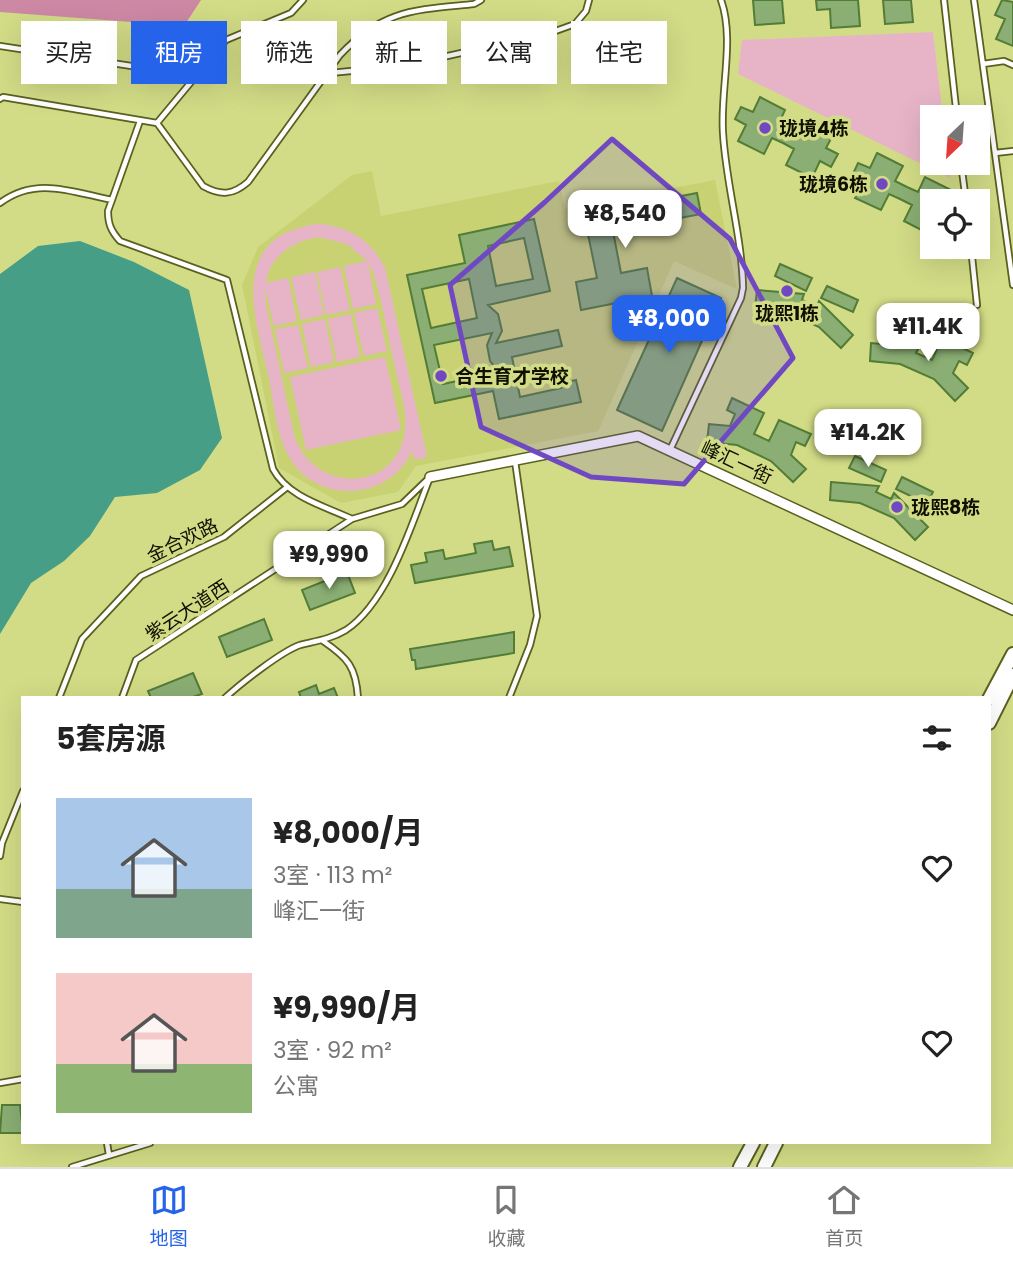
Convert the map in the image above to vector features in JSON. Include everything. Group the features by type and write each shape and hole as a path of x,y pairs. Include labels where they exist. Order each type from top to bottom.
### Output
{"main road":[{"path":"991,696 1013,654"},
{"path":"991,719 1013,675"},
{"path":"740,1167 752,1144"},
{"path":"764,1167 776,1144"}],"street":[{"name":"峰汇一街","path":"430,477 638,436 1013,610"}],"lane":[{"path":"227,40 291,13 303,0"},
{"path":"337,60 355,39 391,16 412,10 474,4 481,0"},
{"path":"337,73 403,66 550,33 575,24 586,11 589,0"},
{"path":"670,450 741,298 743,288 723,140 722,91 728,33 721,0"},
{"path":"944,0 956,105"},
{"path":"974,0 1013,285"},
{"path":"0,46 131,66"},
{"path":"983,64 1004,61 1013,65"},
{"path":"157,123 190,84"},
{"path":"0,99 3,97 157,123 203,186 226,194 239,190 248,181 321,84"},
{"path":"140,121 108,211 112,233 120,241 227,280 273,470 286,488 352,519"},
{"path":"995,153 1013,151"},
{"path":"0,203 18,192 39,187 112,200"},
{"path":"972,259 977,305"},
{"path":"510,696 530,645 537,617 515,460"},
{"path":"228,696 288,652 344,631 358,621 379,595 430,477"},
{"name":"紫云大道西","path":"123,696 136,660 352,519 402,504 430,477"},
{"name":"金合欢路","path":"60,696 82,639 141,576 224,537 286,488"},
{"path":"322,640 348,660 355,672 358,696"},
{"path":"0,856 2,843 21,796"},
{"path":"0,899 21,902"},
{"path":"0,1083 21,1079"},
{"path":"107,1144 109,1155"},
{"path":"72,1167 147,1144"}],"highlighted area":[{"path":"612,139 730,239 793,358 684,484 591,477 481,427 450,285"}],"shaded area":[{"path":"0,0 201,0 187,21 131,22 0,12"},
{"path":"933,32 942,105 920,105 920,163 738,74 742,40"},
{"name":"合生育才学校","path":"372,171 381,216 559,181 565,209 715,180 737,289 674,261 598,431 416,466 398,492 341,503 279,468 242,285 258,247 352,175"},
{"path":"318,224 349,231 366,242 385,268 427,457 415,460 412,451 402,467 388,479 372,487 354,491 336,490 319,484 304,475 291,460 282,441 258,330 254,283 258,262 270,245 289,232","holes":["319,237 347,244 367,261 344,266 353,309 376,304 368,263 373,272 403,399 406,423 398,452 386,467 371,476 353,479 335,476 318,468 304,454 294,435 266,305 265,288 274,326 297,321 288,278 266,283 277,257 292,246"]},
{"path":"340,267 350,310 326,315 317,272"},
{"path":"315,272 324,315 301,320 291,277"},
{"path":"377,308 387,351 364,356 354,313"},
{"path":"351,314 360,357 337,362 328,319"},
{"path":"325,319 334,362 311,367 302,324"},
{"path":"298,325 308,368 284,373 275,329"},
{"path":"385,357 401,430 306,450 290,377"}],"water":[{"path":"80,241 134,262 189,290 222,438 200,470 157,493 115,497 90,536 64,561 31,583 0,634 0,274 38,246"}],"building":[{"path":"753,0 782,0 784,23 755,25"},
{"path":"816,0 858,0 860,26 831,28 830,9 817,10"},
{"path":"883,0 911,0 913,22 885,24"},
{"path":"1002,0 1013,2 1013,46 996,39 1005,19 995,15"},
{"path":"760,97 785,110 778,125 801,136 808,121 834,133 826,148 838,154 831,167 820,161 812,178 786,165 794,149 783,143 772,138 764,154 738,141 746,125 735,119 741,107 753,112"},
{"name":"珑境6栋","path":"877,153 903,166 895,181 918,192 925,177 949,189 920,189 920,229 904,221 912,205 900,199 889,194 881,210 855,198 863,181 852,176 858,163 870,168"},
{"path":"697,193 701,214 613,231 621,273 647,268 652,296 581,310 576,282 597,278 584,215"},
{"path":"534,219 550,291 488,305 498,314 502,331 496,343 558,330 562,346 512,357 520,397 561,388 560,384 576,380 581,402 499,419 493,391 435,403 407,275 465,263 459,235","holes":["524,238 533,279 496,286 488,246","469,279 477,318 431,328 422,289","492,333 487,345 490,361 499,372 443,384 434,345"]},
{"path":"780,264 812,278 806,291 775,276"},
{"path":"677,278 721,298 662,431 617,410"},
{"path":"827,286 858,300 853,312 821,298"},
{"path":"757,290 804,294 802,300 817,307 819,301 853,335 841,348 819,327 785,311 755,308"},
{"path":"895,317 926,331 921,343 889,329"},
{"path":"942,338 973,353 967,365 959,361 953,373 968,388 955,401 934,379 900,364 870,361 871,343 919,347 916,353 932,360"},
{"path":"732,398 764,413 754,434 769,441 779,420 811,434 805,446 796,442 791,455 806,469 793,482 771,461 737,445 707,442 709,424 730,426 735,414 727,410"},
{"path":"855,456 886,470 881,482 849,468"},
{"path":"902,477 933,492 927,504 896,489"},
{"path":"831,482 879,486 876,492 891,499 894,493 928,527 915,540 894,518 860,503 830,500"},
{"path":"492,541 494,550 509,547 513,566 415,583 411,565 427,562 425,553 443,550 445,559 476,553 474,544"},
{"path":"347,572 355,593 310,610 302,590"},
{"path":"264,619 272,640 227,657 219,637"},
{"path":"514,632 514,653 416,669 415,660 412,660 410,649"},
{"path":"193,673 202,694 150,696 148,691"},
{"path":"316,685 319,694 334,688 337,696 300,696 299,692"},
{"path":"2,1105 20,1105 21,1133 0,1133"}],"place":[{"name":"珑境4栋","path":"765,128"},
{"name":"珑境6栋","path":"882,184"},
{"name":"珑熙1栋","path":"787,291"},
{"name":"合生育才学校","path":"441,376"},
{"name":"珑熙8栋","path":"897,507"}]}
